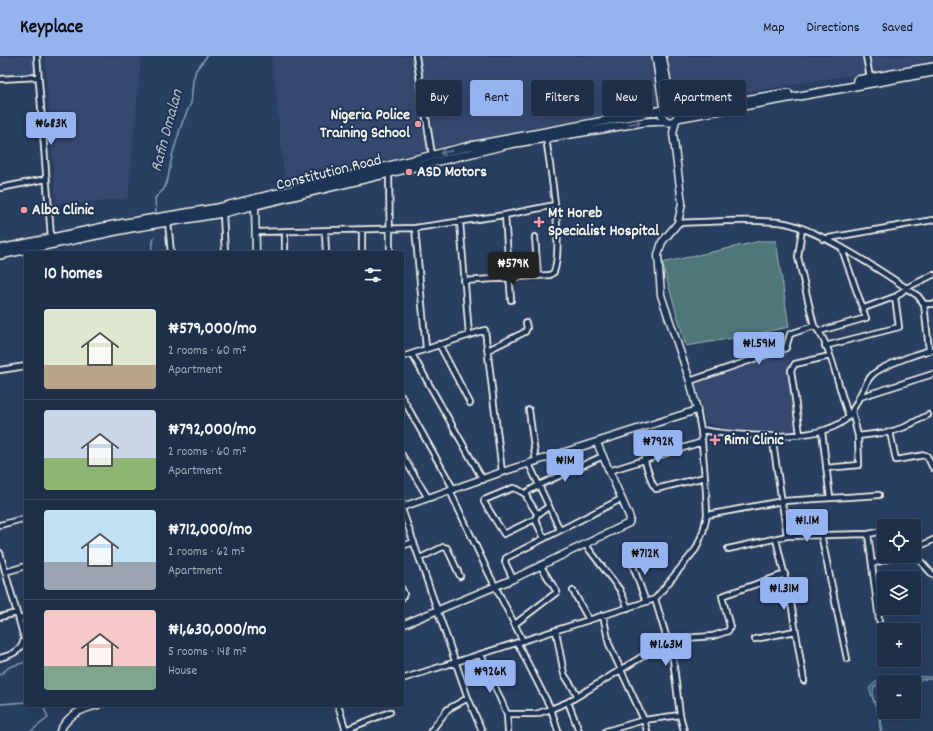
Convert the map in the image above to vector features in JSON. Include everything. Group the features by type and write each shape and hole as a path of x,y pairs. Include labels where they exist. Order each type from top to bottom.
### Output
{"main road":[{"path":"656,56 660,87"},
{"path":"662,56 667,80"},
{"path":"746,105 912,73 933,67"},
{"path":"746,101 870,78 933,72"},
{"name":"Constitution Road","path":"159,221 168,222 223,213 432,155 518,136 660,111"},
{"path":"663,116 667,122"},
{"name":"Constitution Road","path":"0,249 51,237 159,221 546,137 644,122 667,122 674,116"},
{"name":"Constitution Road","path":"0,254 149,222"}],"street":[{"path":"37,56 51,237"},
{"path":"416,56 432,155"},
{"path":"866,56 870,78"},
{"path":"0,79 38,77"},
{"path":"404,678 457,661 518,644 523,641 655,599 696,549 703,532 707,515 701,430 690,381 661,295 658,255 662,242 678,222 682,203 673,133 676,116"},
{"path":"667,122 673,133"},
{"path":"464,281 538,276 552,274 555,269 557,249 555,205 546,137"},
{"path":"389,172 390,251"},
{"path":"0,188 46,179"},
{"path":"255,205 256,251"},
{"path":"256,232 325,232 415,228 505,215 555,205"},
{"path":"223,213 225,251"},
{"path":"505,215 511,300"},
{"path":"823,239 933,220"},
{"path":"168,222 171,251"},
{"path":"460,222 469,335"},
{"path":"678,222 779,222 802,229 823,239 842,249 918,296 924,304 931,350 877,370 865,385 849,416 835,426 822,431 772,436 738,435 701,430"},
{"path":"415,228 426,348"},
{"path":"802,229 798,257 814,326 820,331 830,356 849,416"},
{"path":"362,231 362,251"},
{"path":"325,232 326,251"},
{"path":"285,233 285,251"},
{"path":"535,237 538,276"},
{"path":"820,331 865,319 866,315 864,308 842,249"},
{"path":"864,308 895,296 906,288 933,275"},
{"path":"825,346 899,327 895,296"},
{"path":"924,304 933,304"},
{"path":"488,350 525,332 527,328 526,323"},
{"path":"690,381 786,348 790,334 814,326"},
{"path":"404,356 485,330 502,472"},
{"path":"439,344 470,403"},
{"path":"412,354 483,480"},
{"path":"800,434 791,370 795,364 830,356"},
{"path":"0,370 24,366"},
{"path":"860,397 933,374"},
{"path":"404,401 452,491 495,586 523,641"},
{"path":"529,410 532,463 539,485 560,530"},
{"path":"404,507 502,472 697,410"},
{"path":"826,468 859,465 858,436 852,411"},
{"path":"858,436 890,432 905,427 928,415"},
{"path":"822,431 830,498"},
{"path":"890,432 896,460 925,455 933,468"},
{"path":"772,436 783,501 787,536"},
{"path":"609,471 702,442"},
{"path":"404,624 513,579 629,523 630,518 597,443"},
{"path":"527,495 528,492 539,485 603,456"},
{"path":"404,458 428,498"},
{"path":"644,460 652,483 656,488 705,477"},
{"path":"538,513 527,498 527,495 517,488 513,488 484,500 504,534 514,531 535,519 538,513 549,506"},
{"path":"707,515 783,501 879,495"},
{"path":"513,579 505,562 506,558 621,499"},
{"path":"404,514 457,661 468,698 482,731"},
{"path":"0,525 24,519"},
{"path":"535,519 544,538"},
{"path":"728,549 787,536 868,534 877,532"},
{"path":"821,534 847,659"},
{"path":"868,534 879,620"},
{"path":"776,538 785,574 804,681"},
{"path":"921,546 933,540"},
{"path":"404,545 414,542"},
{"path":"585,544 620,590 628,608"},
{"path":"420,558 443,547 447,548 460,576"},
{"path":"0,553 24,638 23,644 19,649 0,658"},
{"path":"629,555 646,602"},
{"path":"872,564 877,562"},
{"path":"921,562 933,576"},
{"path":"515,624 557,592 540,565"},
{"path":"3,568 24,566"},
{"path":"507,714 536,714 568,702 675,638 713,636 728,631 730,627 722,596 785,574"},
{"path":"573,591 589,620"},
{"path":"655,599 674,659 680,715 684,731"},
{"path":"0,617 17,613"},
{"path":"603,615 609,644 644,720 647,731"},
{"path":"19,619 24,618"},
{"path":"556,631 564,674 578,696"},
{"path":"755,640 795,631"},
{"path":"518,644 551,709 558,731"},
{"path":"481,655 507,714 508,731"},
{"path":"431,731 448,709 468,698"},
{"path":"568,702 579,731"},
{"path":"60,731 65,721 82,708 87,707"},
{"path":"339,707 346,731 390,712"},
{"path":"606,731 644,720 680,715"}],"shaded area":[{"path":"0,56 34,56 36,76 0,76"},
{"path":"45,56 141,56 128,198 79,204 78,201 56,203"},
{"name":"Nigeria Police Training School","path":"272,56 933,56 933,62 746,92 746,80 660,80 660,105 652,107 652,80 602,80 602,116 464,141 285,185"},
{"path":"786,351 792,382 796,429 769,432 735,431 706,423 696,381"},
{"path":"921,677 933,677 933,679 921,680"},
{"path":"877,681 877,686 874,687 873,697 877,711 869,688"},
{"path":"879,719 882,731 880,731"}],"green space":[{"path":"761,241 776,241 789,327 686,346 662,263"}],"waterway":[{"name":"Rafin Dmalan","path":"156,212 155,198 164,189 168,178 172,156 182,123 191,103 193,81 196,70 207,56"},
{"path":"151,251 154,237"},
{"path":"0,675 9,667 24,663"},
{"path":"0,704 24,702"},
{"path":"31,731 48,718 44,707"}],"place":[{"name":"Nigeria Police Training School","path":"418,124"},
{"name":"ASD Motors","path":"409,172"},
{"name":"Alba Clinic","path":"24,210"},
{"name":"Mt Horeb Specialist Hospital","path":"539,222"},
{"name":"Rimi Clinic","path":"715,440"}]}
